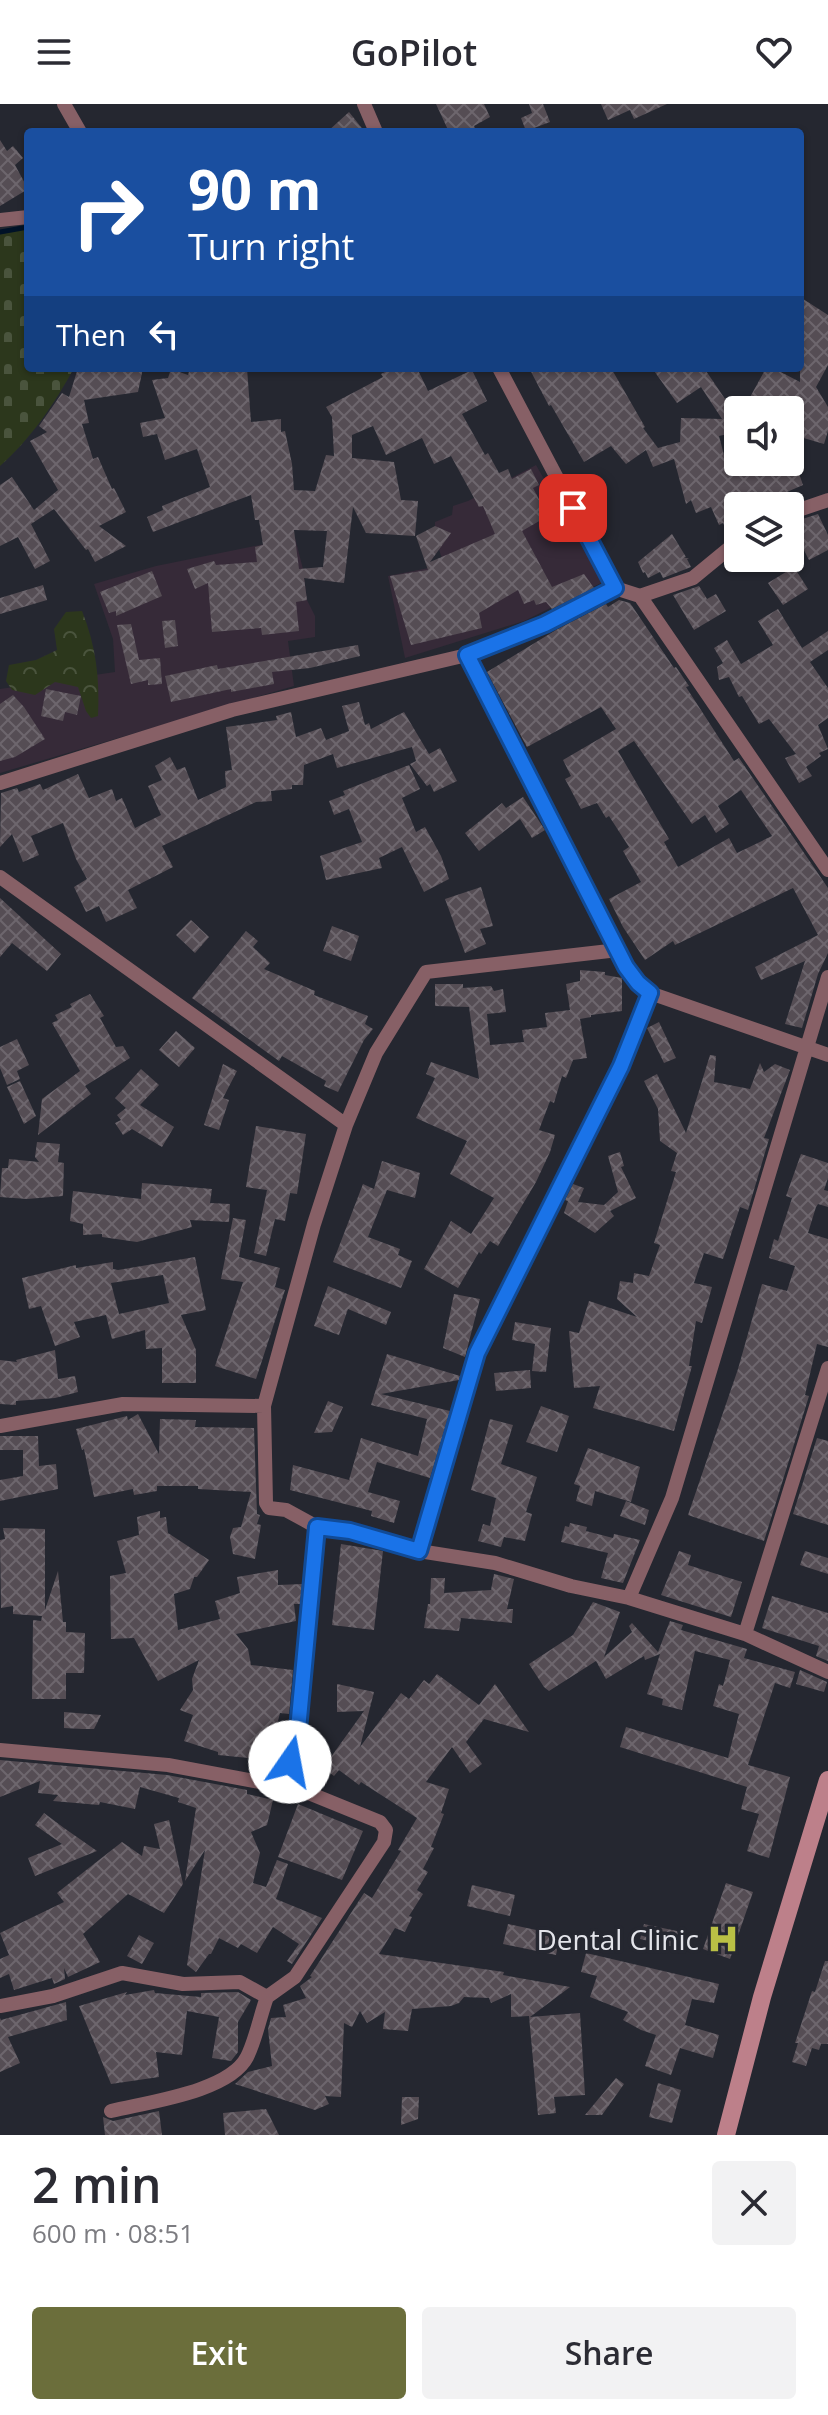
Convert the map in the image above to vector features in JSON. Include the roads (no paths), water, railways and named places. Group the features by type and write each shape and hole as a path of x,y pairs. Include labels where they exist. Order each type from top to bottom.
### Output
{"main road":[{"path":"726,2135 762,1997 828,1780"}],"street":[{"path":"64,104 78,128"},
{"path":"364,104 374,128"},
{"path":"0,220 24,217"},
{"path":"501,372 615,588 640,596 693,578 724,553"},
{"path":"804,508 828,500"},
{"path":"0,783 232,710 467,655 545,624 615,588"},
{"path":"640,596 828,870"},
{"path":"467,655 618,950 638,983 650,993 828,1055"},
{"path":"0,877 346,1125"},
{"path":"618,950 426,972 376,1053 346,1125 314,1224 264,1406 266,1503 269,1508 286,1510 317,1527 350,1531 419,1551 495,1563 571,1586 629,1598 745,1634 828,1672"},
{"path":"629,1598 672,1498 828,977"},
{"path":"419,1551 477,1353 621,1066 650,993"},
{"path":"745,1634 828,1368"},
{"path":"0,1426 123,1404 264,1406"},
{"path":"284,1783 297,1740 317,1527"},
{"path":"0,1750 168,1765 265,1783 284,1783 380,1822 386,1830 384,1842 315,1949 295,1977 267,1997 247,2058 231,2075 181,2094 111,2111"},
{"path":"0,2006 53,1996 122,1973 183,1984 240,1982 267,1997"}],"waterway":[{"path":"0,232 24,228"}],"place":[{"name":"Dental Clinic","path":"723,1939"}]}
